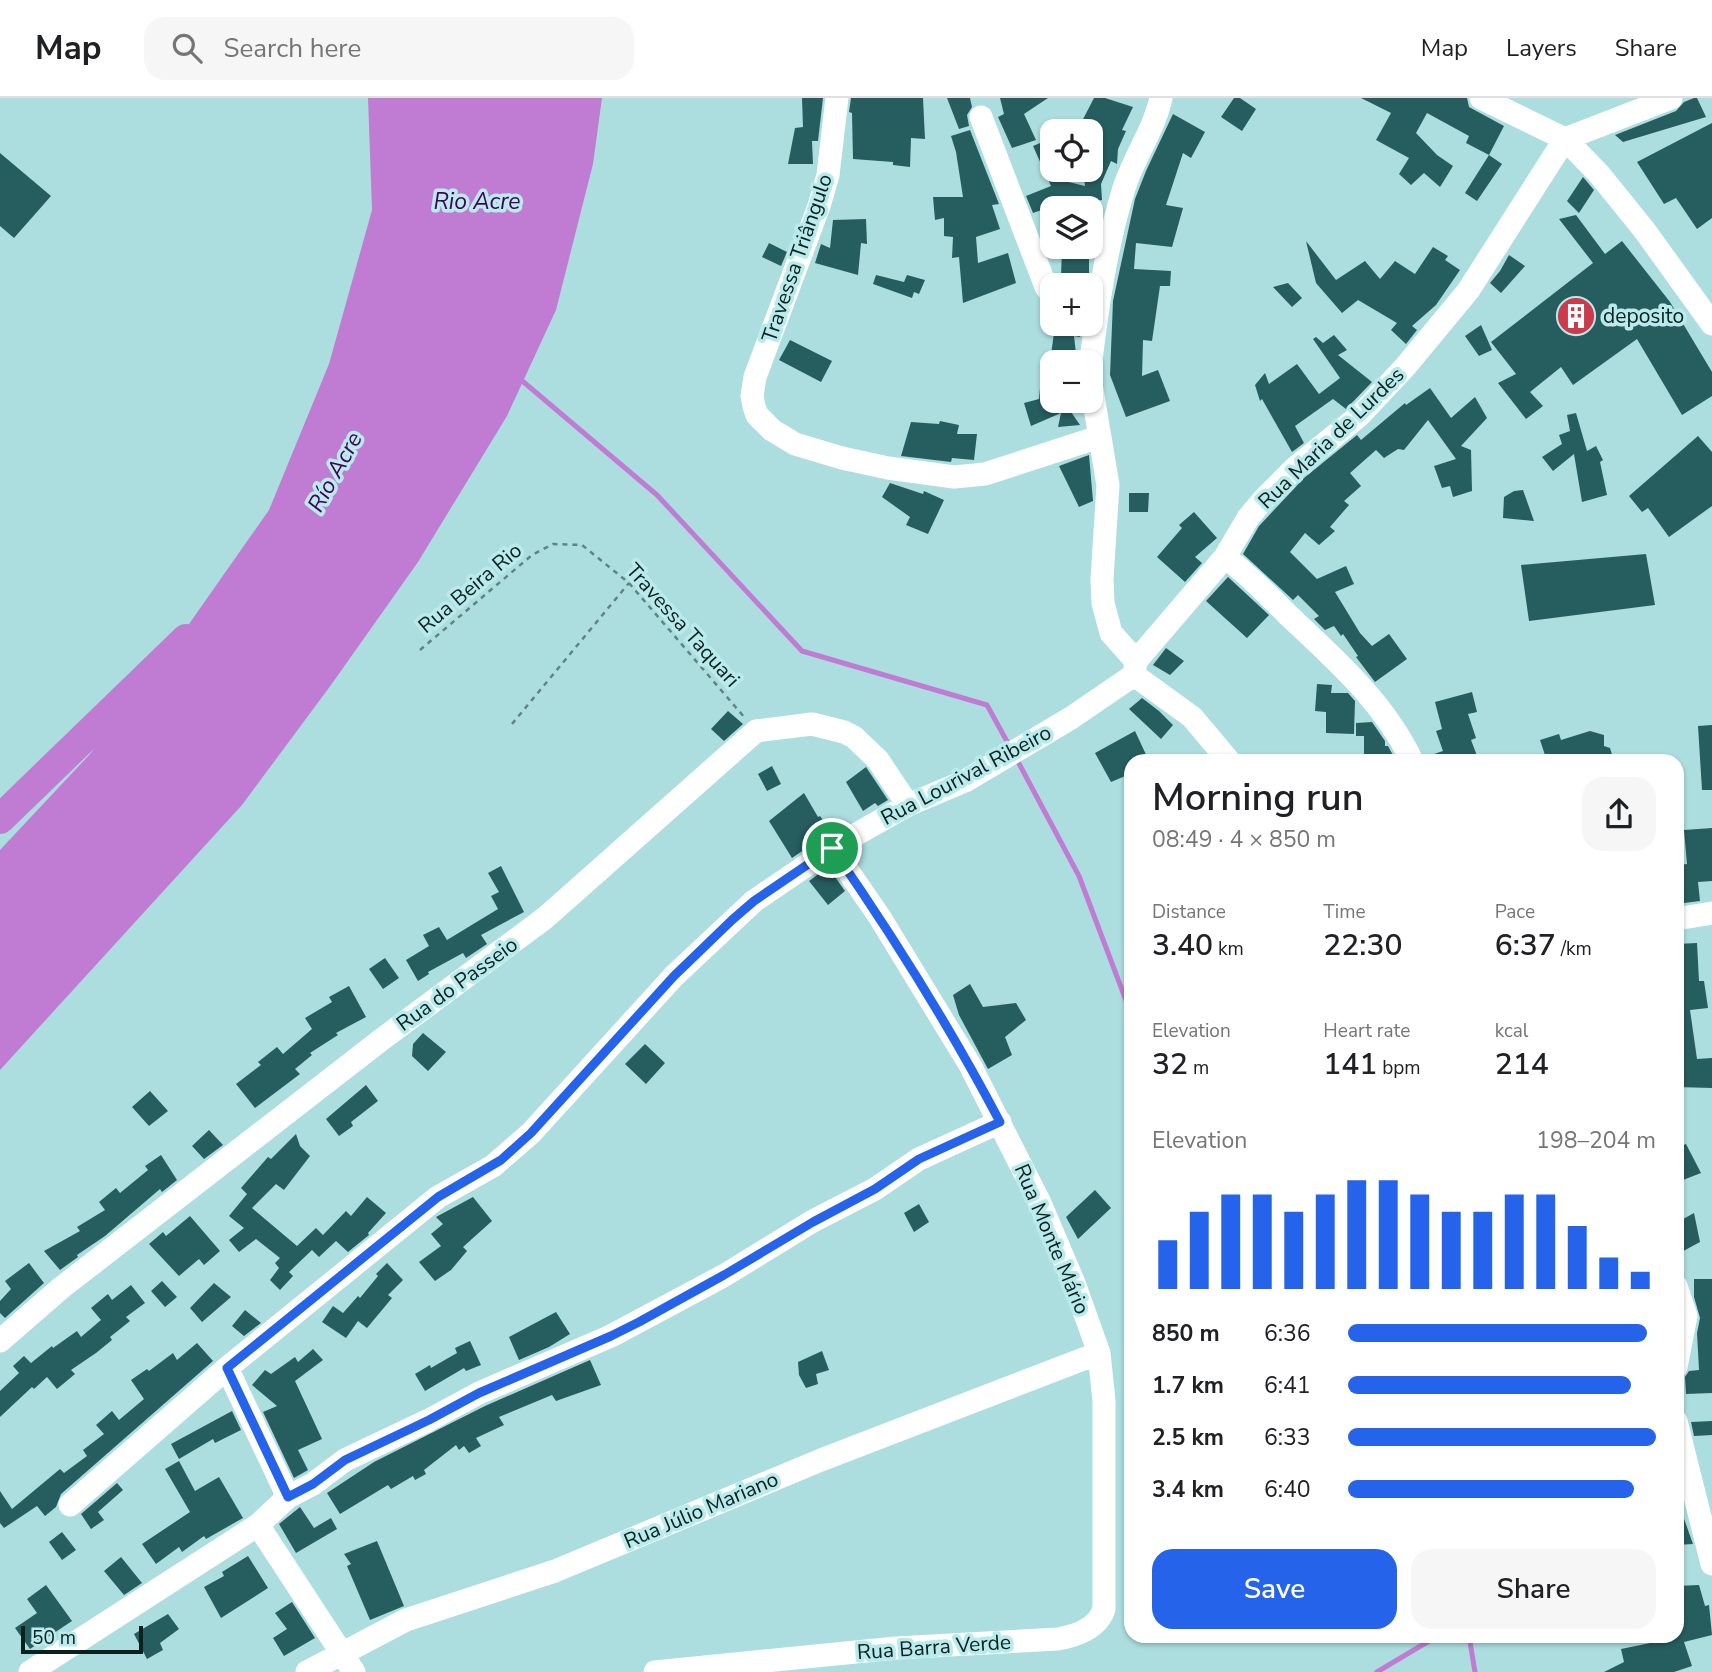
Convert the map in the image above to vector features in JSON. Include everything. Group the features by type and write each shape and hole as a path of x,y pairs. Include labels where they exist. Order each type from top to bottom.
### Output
{"street":[{"name":"Travessa Triângulo","path":"837,98 828,175 819,206 755,377 752,396 757,415 779,435 807,447 876,465 954,477 985,474 1099,437"},
{"path":"1103,273 1125,187 1161,98"},
{"path":"1481,98 1565,139 1599,174 1693,295 1712,324"},
{"path":"1565,139 1671,98"},
{"path":"981,117 1041,273"},
{"name":"Rua Maria de Lurdes","path":"1135,668 1225,557 1248,518 1264,499 1295,468 1382,394 1468,290 1565,139"},
{"path":"1693,295 1712,310"},
{"path":"1095,413 1108,485 1102,579 1103,603 1111,633 1135,668 1192,717 1223,754"},
{"path":"1225,557 1317,641 1368,694 1395,729 1408,754"},
{"name":"Rua Lourival Ribeiro","path":"70,1504 227,1368 438,1197 501,1160 531,1133 674,976 732,920 769,890 832,848 908,806 965,780 1071,719 1135,668"},
{"path":"756,731 811,724 844,732 854,737 878,760 908,806"},
{"name":"Rua do Passeio","path":"0,1341 61,1288 381,1040 545,918 756,731"},
{"name":"Rua Monte Mário","path":"832,848 879,916 934,1004 1000,1122 1040,1203 1074,1283 1099,1353 1104,1401 1104,1609 1097,1622 1078,1634 1047,1640"},
{"path":"1684,918 1712,914"},
{"path":"30,1672 258,1525 288,1497 313,1484 345,1460 479,1393 639,1322 875,1189 919,1159 1000,1122"},
{"name":"Rua Júlio Mariano","path":"307,1672 348,1662 405,1620 555,1571 821,1460 1099,1353"},
{"path":"227,1368 288,1497"},
{"path":"1684,1452 1712,1564"},
{"path":"258,1525 348,1662"},
{"name":"Rua Barra Verde","path":"654,1672 896,1648 1047,1640"}],"path":[{"name":"Rua Beira Rio","path":"420,650 532,555 553,544 582,545"},
{"name":"Travessa Taquari","path":"582,545 629,583 756,731"},
{"path":"512,724 629,583"}],"water":[{"name":"Rio Acre","path":"368,98 602,98 593,164 556,310 507,416 418,562 331,685 242,805 0,1070 0,850 90,754 182,634 269,510 329,364 372,210"}],"building":[{"path":"802,98 823,98 818,141 812,141 813,164 788,164 795,128 803,127"},
{"path":"851,98 923,98 925,139 911,138 910,167 893,165 893,162 853,159 852,113 849,112"},
{"path":"947,98 970,98 972,107 967,115 969,126 959,129"},
{"path":"1000,98 1048,98 1024,114 1036,140 1012,148 998,117 1004,114"},
{"path":"1094,98 1105,98 1133,107 1122,130 1126,131 1118,149 1117,164 1111,161 1103,179 1103,119 1083,119"},
{"path":"1234,98 1240,98 1256,109 1242,131 1221,117"},
{"path":"1361,98 1467,98 1469,107 1504,126 1489,155 1466,143 1469,136 1427,113 1416,133 1437,155 1453,166 1440,187 1424,173 1411,185 1399,174 1409,158 1376,140 1391,113"},
{"path":"1697,98 1706,117 1623,142 1615,135 1676,111 1684,102"},
{"path":"1173,114 1205,132 1191,158 1183,153 1166,205 1183,208 1172,247 1136,243 1134,269 1171,271 1170,286 1160,286 1152,341 1143,340 1142,376 1158,370 1170,401 1126,417 1110,375 1113,301 1135,199"},
{"path":"1712,123 1712,218 1697,229 1676,198 1664,204 1637,162"},
{"path":"970,130 999,204 992,205 1000,229 976,237 978,263 1008,253 1016,283 963,303 959,257 952,258 953,237 944,236 944,218 935,220 933,197 963,197 951,136"},
{"path":"1040,143 1040,162 1033,146"},
{"path":"0,153 51,196 14,238 0,226"},
{"path":"1489,155 1502,164 1477,201 1465,193"},
{"path":"1583,177 1594,190 1579,213 1567,201"},
{"path":"1049,182 1068,182 1085,186 1084,182 1102,182 1102,196 1040,196 1040,210 1033,213 1026,196 1051,186"},
{"path":"1576,215 1605,254 1622,241 1670,302 1712,372 1712,396 1682,415 1637,339 1573,385 1561,367 1530,392 1543,406 1526,419 1498,383 1516,374 1491,342 1593,263 1559,219"},
{"path":"866,219 867,244 861,243 858,275 815,263 821,244 830,248 833,220"},
{"path":"1306,241 1336,280 1365,261 1380,279 1395,261 1415,274 1433,247 1448,256 1445,260 1460,270 1436,305 1412,326 1417,330 1406,344 1391,330 1397,323 1358,300 1342,313 1316,283"},
{"path":"769,243 787,252 781,266 762,257"},
{"path":"1509,255 1525,266 1501,293 1490,283"},
{"path":"1062,259 1089,259 1089,273 1061,273"},
{"path":"876,275 904,282 907,275 925,280 919,294 914,292 912,298 873,284"},
{"path":"1288,283 1302,298 1292,307 1273,287"},
{"path":"1481,325 1492,350 1479,356 1465,336"},
{"path":"1334,335 1347,350 1338,355 1372,382 1346,409 1333,399 1295,426 1304,443 1292,452 1262,399 1260,401 1255,385 1265,373 1269,384 1297,364 1319,394 1340,378 1313,339 1316,337 1323,343"},
{"path":"1054,336 1074,336 1076,350 1052,350"},
{"path":"790,340 832,361 821,382 779,360"},
{"path":"1430,388 1451,418 1475,397 1487,418 1461,446 1471,450 1472,491 1453,497 1450,486 1442,488 1434,466 1456,459 1428,420 1404,450 1398,449 1384,458 1376,450 1350,473 1361,486 1344,501 1349,505 1330,527 1335,531 1319,545 1305,533 1290,552 1317,579 1346,566 1354,584 1335,592 1360,633 1372,646 1389,634 1407,659 1375,682 1343,634 1341,636 1334,626 1325,630 1314,619 1319,616 1298,595 1293,600 1243,554 1259,526 1304,478 1357,435 1361,440 1405,403 1406,405"},
{"path":"1040,389 1040,413 1061,413 1031,426 1024,403 1039,399"},
{"path":"1061,413 1072,413 1080,425 1058,427"},
{"path":"1576,413 1587,451 1596,446 1603,460 1600,462 1607,495 1582,502 1574,454 1553,471 1542,457 1562,444 1559,435 1570,431 1567,415"},
{"path":"940,421 959,425 957,434 977,434 974,460 952,458 951,462 901,456 911,422 939,424"},
{"path":"1698,436 1712,452 1712,506 1669,537 1648,508 1642,512 1629,496"},
{"path":"1089,455 1093,501 1079,507 1059,466"},
{"path":"890,483 923,494 924,491 944,500 928,534 906,525 910,517 882,497"},
{"path":"1523,490 1534,521 1503,518 1504,497 1514,491"},
{"path":"1129,493 1149,493 1148,512 1129,512"},
{"path":"1194,512 1217,538 1195,557 1202,563 1185,582 1157,557 1182,528 1179,525"},
{"path":"1646,554 1655,605 1529,621 1521,565"},
{"path":"1228,577 1269,615 1247,638 1206,601"},
{"path":"1166,648 1184,661 1170,675 1153,665"},
{"path":"1317,684 1332,685 1331,693 1348,693 1355,701 1354,734 1326,733 1326,712 1315,711"},
{"path":"1472,692 1477,712 1468,714 1476,738 1471,740 1476,754 1434,754 1443,751 1436,731 1442,729 1435,702"},
{"path":"1142,698 1173,725 1161,739 1129,709"},
{"path":"728,711 743,724 724,741 711,729"},
{"path":"1372,722 1392,754 1364,754 1364,736 1356,736 1356,723"},
{"path":"1712,725 1712,790 1702,790 1698,726"},
{"path":"1135,731 1146,754 1124,754 1124,777 1111,782 1095,753"},
{"path":"1590,731 1604,735 1604,746 1610,748 1612,754 1545,754 1540,740 1559,734 1561,740"},
{"path":"772,766 781,784 767,791 758,774"},
{"path":"866,767 888,800 878,806 875,803 863,811 846,782"},
{"path":"804,793 818,817 820,816 831,832 814,840 814,843 792,858 769,821"},
{"path":"1712,828 1712,881 1698,882 1700,901 1684,903 1684,864 1687,864 1684,830"},
{"path":"501,866 524,912 481,935 487,944 466,958 463,953 428,972 429,974 418,981 406,960 429,946 423,935 439,927 447,940 498,909 491,896 499,892 488,873"},
{"path":"828,867 845,891 828,905 809,881"},
{"path":"1697,943 1699,981 1704,981 1708,1008 1690,1010 1697,1059 1712,1058 1712,1088 1684,1087 1684,944"},
{"path":"385,958 399,978 383,989 369,969"},
{"path":"970,984 983,1007 1016,1003 1026,1020 1005,1037 1012,1055 988,1069 959,1015 953,995"},
{"path":"349,986 366,1017 336,1033 338,1035 310,1053 312,1055 295,1069 300,1074 255,1108 236,1084 261,1065 258,1062 277,1047 283,1054 312,1029 305,1018 332,1002 329,997"},
{"path":"423,1033 446,1052 428,1071 412,1056 413,1044"},
{"path":"645,1044 665,1063 646,1084 625,1064"},
{"path":"366,1085 378,1101 351,1122 353,1126 339,1136 326,1119"},
{"path":"150,1091 168,1111 149,1126 132,1107"},
{"path":"209,1130 223,1145 204,1159 192,1146"},
{"path":"296,1134 300,1146 310,1156 284,1190 276,1184 252,1208 297,1246 316,1228 323,1235 346,1211 351,1216 367,1197 386,1213 369,1235 348,1252 336,1241 319,1257 312,1250 289,1272 293,1276 280,1290 270,1280 279,1268 275,1263 280,1258 256,1239 239,1252 229,1240 244,1228 229,1216 247,1194 241,1188 268,1157 271,1159"},
{"path":"1686,1144 1701,1173 1684,1180"},
{"path":"161,1155 177,1180 162,1192 160,1189 60,1270 44,1251 80,1231 77,1227 105,1210 99,1202 116,1188 120,1193 148,1170 145,1166"},
{"path":"1095,1190 1111,1208 1078,1239 1066,1217"},
{"path":"473,1197 492,1221 463,1247 467,1251 451,1270 435,1281 419,1262 441,1246 431,1234 443,1224 436,1217"},
{"path":"919,1204 929,1222 914,1232 904,1213"},
{"path":"1694,1213 1700,1242 1684,1251 1684,1219"},
{"path":"190,1216 220,1251 204,1265 199,1259 179,1276 149,1244 163,1232 166,1236"},
{"path":"29,1263 44,1283 5,1318 0,1313 0,1301 11,1289 5,1281"},
{"path":"387,1263 403,1280 388,1295 392,1298 367,1328 358,1321 346,1338 322,1322 333,1306 343,1313 358,1296 360,1298"},
{"path":"1694,1279 1712,1279 1712,1393 1686,1394 1685,1377 1689,1371 1699,1370 1697,1333 1700,1318 1694,1297"},
{"path":"162,1281 177,1297 165,1307 151,1291"},
{"path":"214,1283 231,1297 202,1322 190,1308"},
{"path":"131,1285 145,1303 126,1317 130,1321 110,1337 112,1340 71,1370 75,1374 57,1389 47,1377 34,1389 32,1387 0,1417 0,1391 19,1373 13,1366 24,1356 31,1363 77,1331 81,1337 101,1320 91,1308 108,1294 112,1300"},
{"path":"245,1310 261,1323 244,1336 232,1326"},
{"path":"556,1312 570,1334 519,1360 509,1337"},
{"path":"470,1341 481,1365 466,1371 464,1368 425,1391 415,1374 457,1353 455,1348"},
{"path":"197,1343 213,1361 61,1494 56,1507 45,1516 37,1506 4,1528 0,1523 0,1491 12,1509 60,1469 64,1473 87,1456 83,1450 104,1434 96,1425 112,1411 119,1420 144,1399 131,1380 147,1369 149,1371 173,1353 177,1360"},
{"path":"313,1349 323,1360 295,1381 322,1439 298,1450 308,1470 294,1478 263,1412 277,1406 252,1385 265,1370 271,1374 295,1357 298,1362"},
{"path":"822,1351 829,1370 816,1374 818,1384 806,1388 799,1375 798,1362"},
{"path":"590,1360 601,1385 556,1401 552,1395 499,1417 504,1425 476,1438 481,1446 469,1453 464,1446 459,1450 456,1445 424,1470 426,1474 415,1480 413,1476 391,1489 388,1485 340,1514 327,1493 374,1462 485,1406"},
{"path":"232,1411 241,1430 215,1443 213,1439 179,1459 171,1444"},
{"path":"1712,1421 1712,1435 1694,1436 1691,1422"},
{"path":"179,1461 195,1491 219,1477 243,1518 206,1539 204,1536 182,1552 179,1547 156,1564 142,1544 190,1512 165,1469"},
{"path":"117,1483 123,1490 98,1512 104,1520 91,1529 81,1514"},
{"path":"300,1507 314,1528 331,1518 337,1529 296,1553 279,1524"},
{"path":"1684,1519 1693,1544 1684,1545"},
{"path":"62,1532 76,1550 62,1560 49,1542"},
{"path":"377,1541 404,1606 370,1620 347,1566 351,1564 344,1554"},
{"path":"248,1556 268,1588 221,1618 204,1587 224,1576 222,1572"},
{"path":"121,1557 142,1583 124,1595 104,1571"},
{"path":"46,1585 72,1621 30,1649 15,1628 37,1613 27,1599"},
{"path":"1699,1585 1705,1606 1709,1605 1712,1635 1684,1642 1684,1586"},
{"path":"292,1602 315,1638 284,1656 273,1638 287,1629 275,1613"},
{"path":"168,1614 179,1629 160,1643 163,1650 147,1659 134,1634"},
{"path":"1684,1642 1692,1666 1674,1672 1604,1672 1624,1662 1621,1649 1650,1643"}],"waterway":[{"path":"520,379 657,495 802,651 987,705 1010,747"},
{"name":"Río Acre","path":"0,819 186,639"},
{"path":"1015,756 1079,876 1124,995"},
{"path":"1377,1672 1426,1643"},
{"path":"1470,1643 1475,1672"}],"place":[{"name":"deposito","path":"1576,316"}],"route":[{"path":"832,848 879,916 934,1004 1000,1122 919,1159 875,1189 639,1322 479,1393 345,1460 313,1484 288,1497 227,1368 438,1197 501,1160 531,1133 617,1042 674,976 732,920 777,884 832,848"}]}
